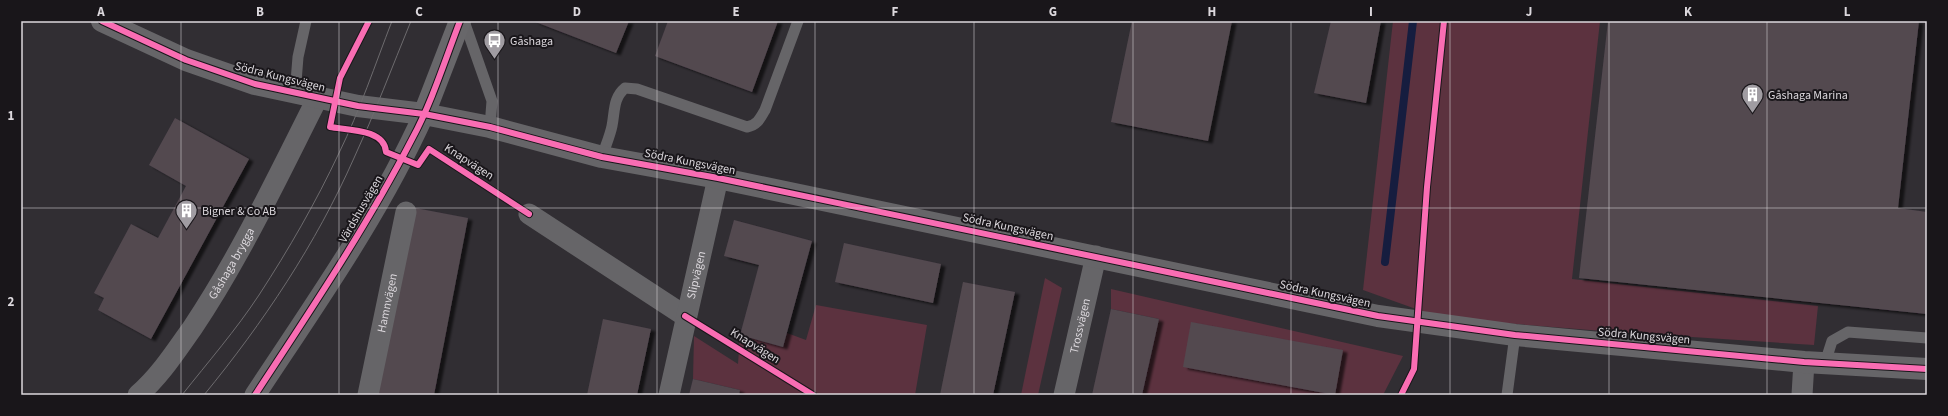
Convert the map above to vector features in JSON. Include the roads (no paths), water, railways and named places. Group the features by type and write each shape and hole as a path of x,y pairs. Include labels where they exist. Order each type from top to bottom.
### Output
{"main road":[{"name":"Värdshusvägen","path":"424,114 460,21"}],"street":[{"name":"Södra Kungsvägen","path":"102,21 186,60 224,75 295,94 358,106 424,114 490,127 602,156 718,178 1378,316 1515,335 1804,362 1927,370"},
{"name":"Gåshaga brygga","path":"138,395 152,383 210,302 275,183 317,99"},
{"name":"Värdshusvägen","path":"256,395 338,270 387,188 424,114"},
{"name":"Slipvägen","path":"669,395 685,316 718,178"},
{"name":"Hamnvägen","path":"368,395 406,212"},
{"path":"529,214 685,316"},
{"name":"Trossvägen","path":"1064,395 1096,256"},
{"path":"1802,395 1804,362"}],"lane":[{"path":"295,94 298,57 306,21"},
{"path":"464,21 492,101 490,127"},
{"path":"602,156 612,126 616,101 619,93 626,88 637,89 747,127 754,126 760,120 765,110 798,21"},
{"path":"1826,363 1832,341 1848,332 1927,338"},
{"path":"1507,395 1515,335"}],"waterway":[{"path":"1385,262 1413,21"}],"tram line":[{"path":"182,395 250,308 302,225 347,137 392,21"},
{"path":"204,395 247,340 287,282 323,221 362,141 411,21"}],"place":[{"name":"Gåshaga","path":"495,60"},
{"name":"Gåshaga Marina","path":"1753,114"},
{"name":"Bigner & Co AB","path":"186,230"}]}
